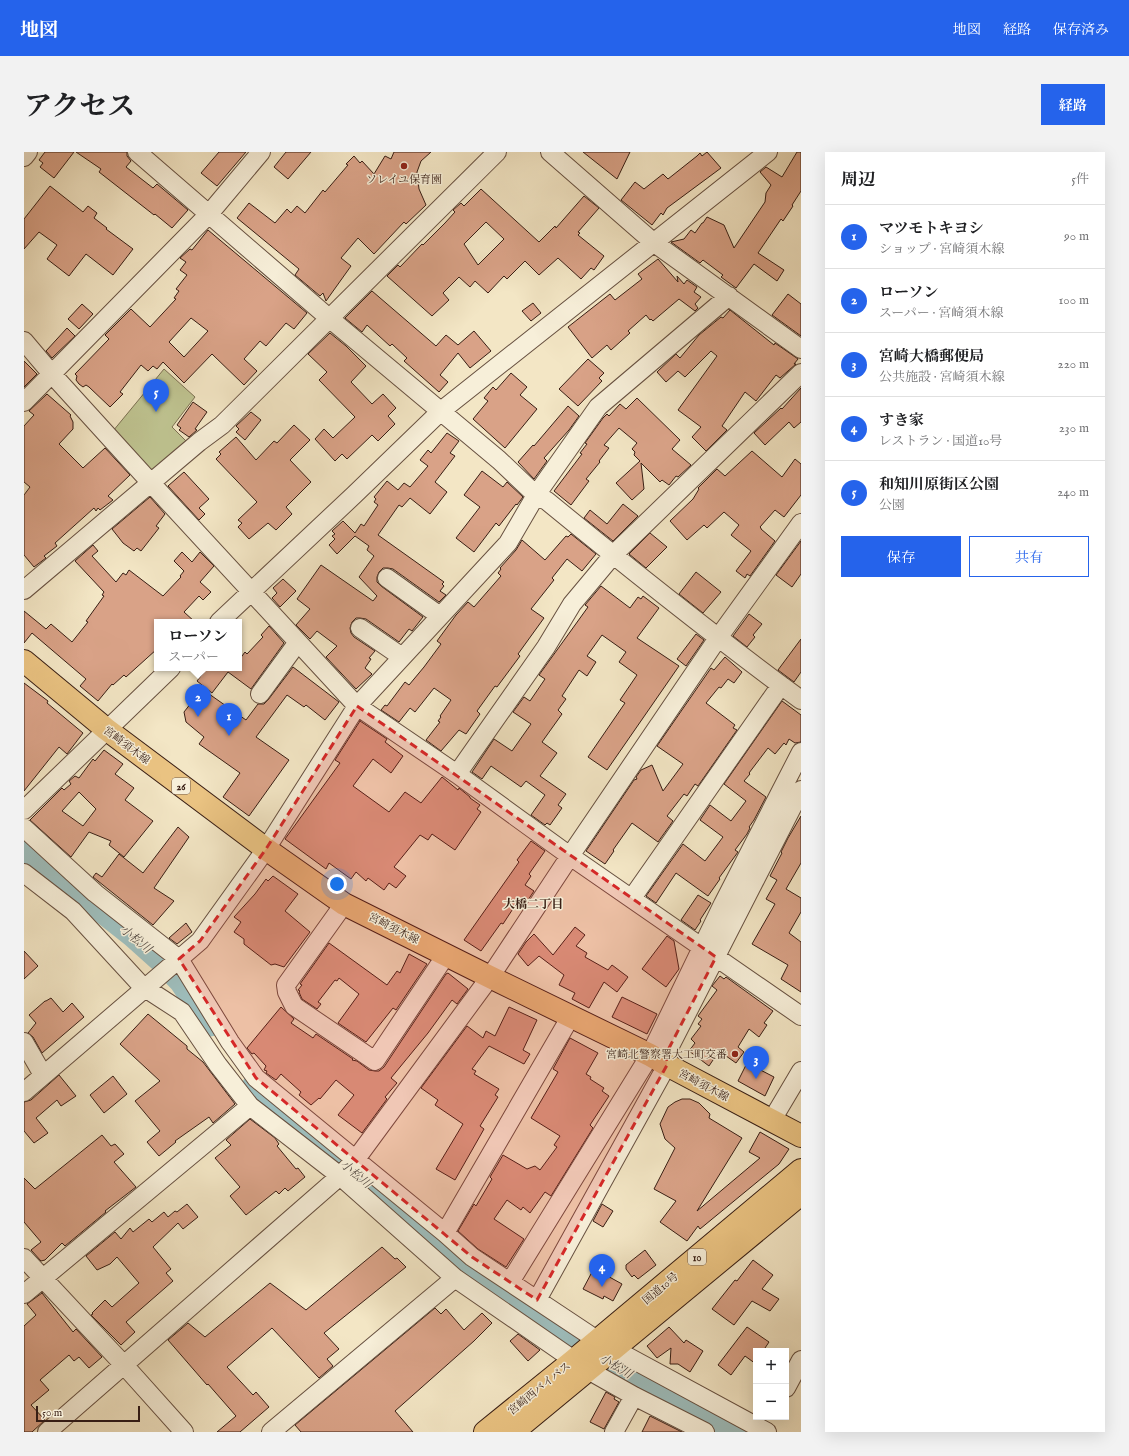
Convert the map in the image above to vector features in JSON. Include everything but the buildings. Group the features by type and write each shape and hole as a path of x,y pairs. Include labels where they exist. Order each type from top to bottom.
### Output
{"main road":[{"name":"宮崎須木線","path":"24,661 106,729 266,849 344,904 658,1060 801,1136"},
{"name":"国道10号","path":"583,1364 801,1170"},
{"name":"国道10号","path":"603,1346 801,1194"},
{"name":"宮崎西バイパス","path":"485,1432 583,1364"},
{"name":"宮崎西バイパス","path":"513,1432 583,1364"}],"street":[{"path":"24,157 28,152"},
{"path":"137,152 329,318 499,460 536,494 547,501 718,638 801,700"},
{"path":"24,402 209,214 261,152"},
{"path":"24,590 222,425 497,152"},
{"path":"550,152 653,242 801,349"},
{"path":"222,619 441,411 768,152"},
{"path":"24,1092 200,941 266,849 357,706 508,543 536,494 598,407 728,296"},
{"path":"24,341 51,373 151,483 357,706 457,774 570,856 801,1016"},
{"path":"457,774 546,648 572,604 613,555 801,373"},
{"path":"47,1432 340,1176 356,1159 490,977 718,638 801,523"},
{"path":"387,578 440,616"},
{"path":"360,628 402,657"},
{"path":"260,694 298,642"},
{"path":"24,810 106,729 168,671"},
{"path":"632,898 781,685"},
{"path":"537,1300 658,1060 801,752"},
{"path":"709,952 801,790"},
{"path":"24,828 95,893 179,958 230,1042 256,1078 356,1159 472,1257 603,1346 765,1428"},
{"path":"24,873 73,911 182,1012 218,1065 250,1106 340,1176 455,1278 583,1364 634,1396 705,1432"},
{"path":"344,904 286,985 287,992 294,1006 375,1061 446,955"},
{"path":"445,1233 571,1016"},
{"path":"24,1042 43,1076"},
{"path":"510,1282 658,1060"},
{"path":"772,1120 801,1071"},
{"path":"24,1294 250,1106"},
{"path":"24,1258 184,1432"},
{"path":"271,1432 455,1278"},
{"path":"788,1384 801,1360"},
{"path":"614,1432 634,1396"}],"highlighted area":[{"path":"357,706 716,957 666,1054 667,1065 537,1300 472,1257 256,1078 179,959 200,941 266,849"}],"green space":[{"path":"164,369 195,397 172,427 188,443 156,470 149,469 113,431"}],"waterway":[{"name":"小松川","path":"24,849 133,935 162,961 182,982 210,1024"},
{"name":"小松川","path":"255,1085 291,1120 400,1210 432,1242 455,1260 553,1328 628,1375 743,1432"}],"place":[{"name":"ソレイユ保育園","path":"404,166"},
{"name":"和知川原街区公園","path":"156,412"},
{"name":"ローソン","path":"198,717"},
{"name":"マツモトキヨシ","path":"229,736"},
{"name":"宮崎北警察署大工町交番","path":"735,1054"},
{"name":"宮崎大橋郵便局","path":"756,1079"},
{"name":"すき家","path":"602,1287"}],"district":[{"name":"大橋二丁目","path":"533,904"}]}
